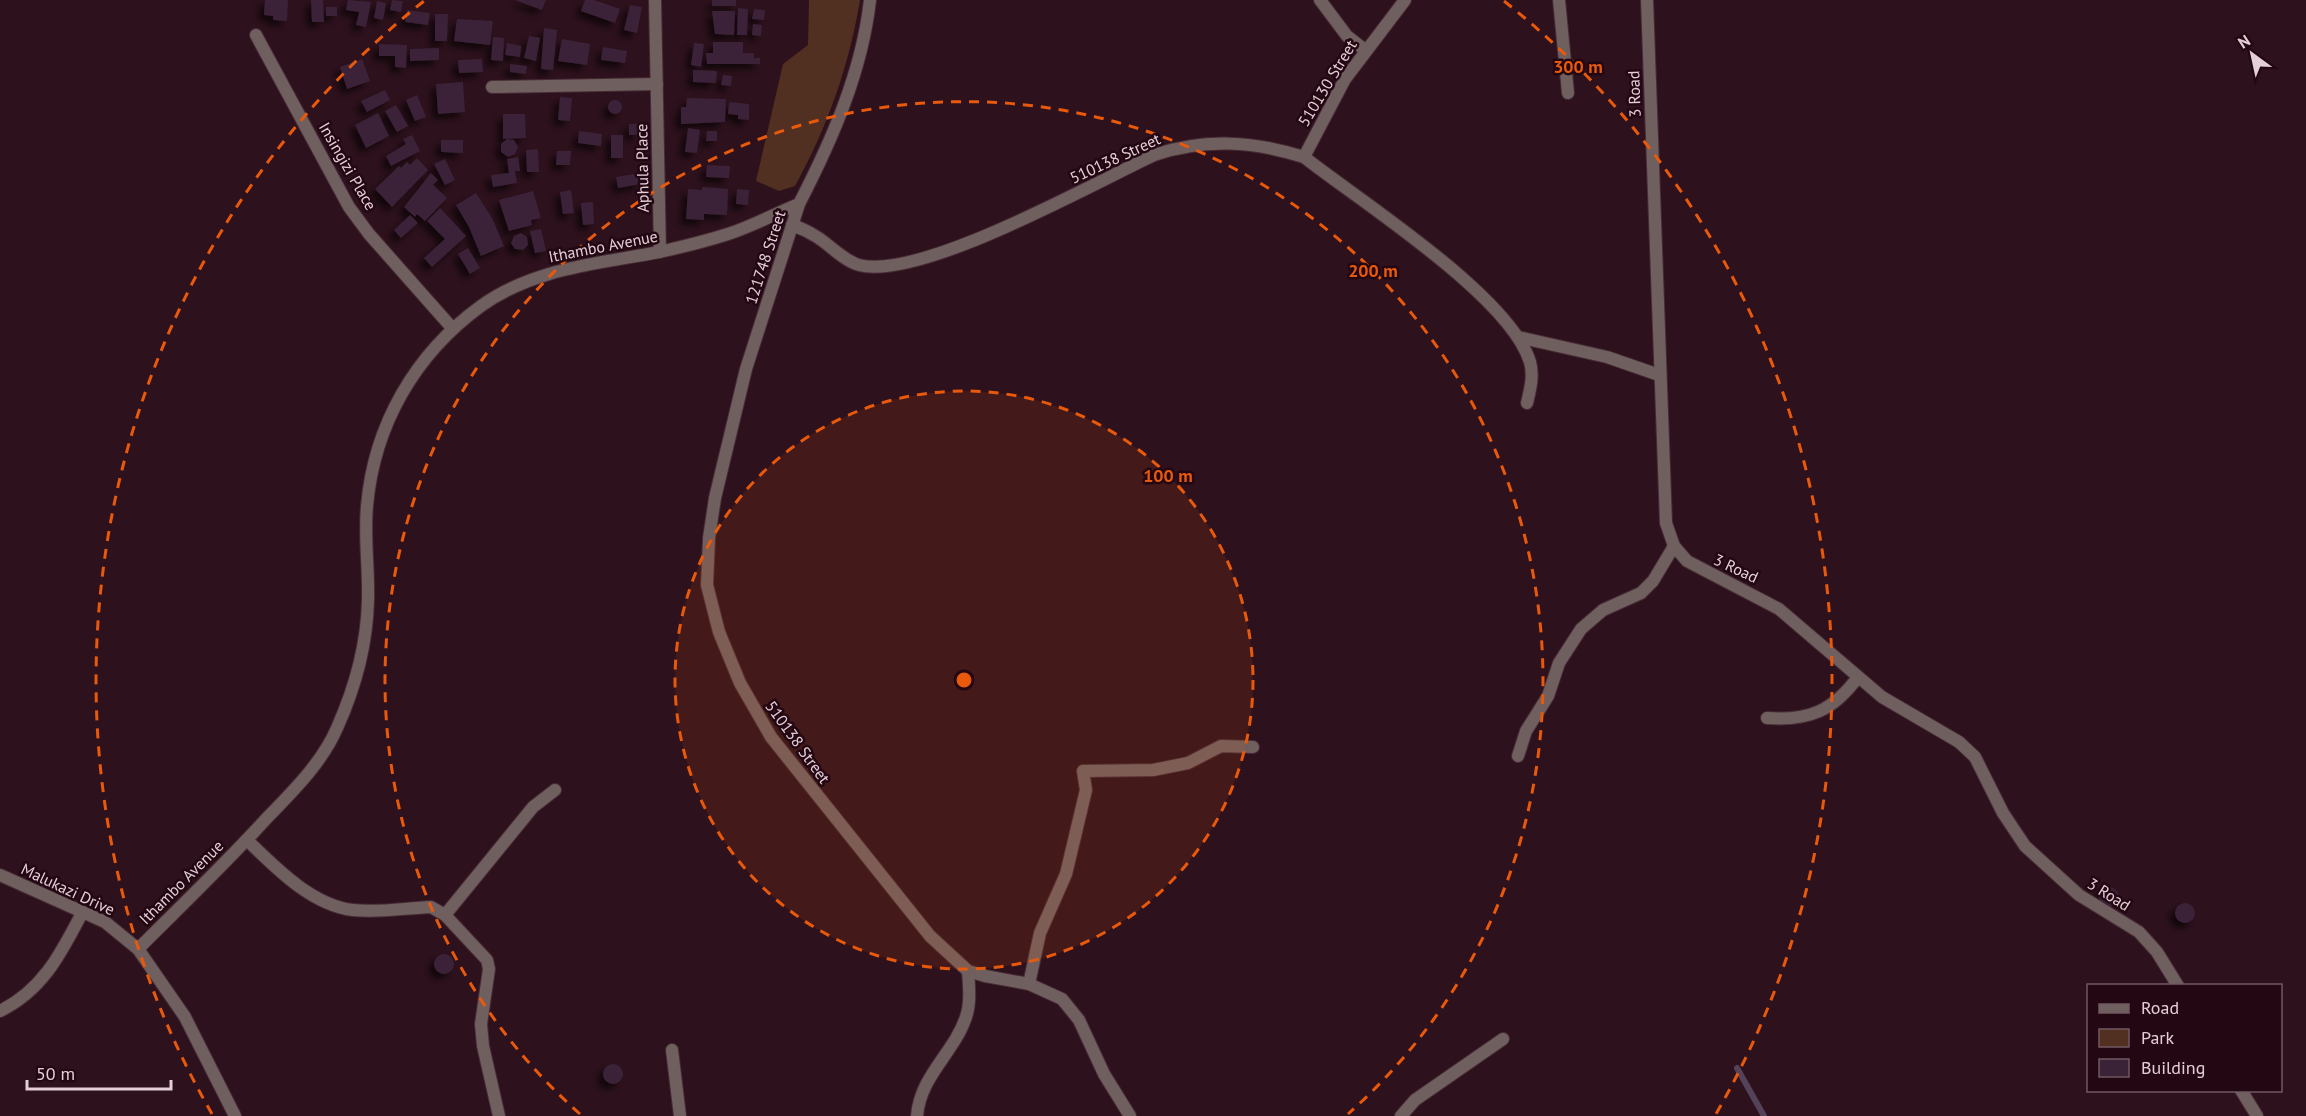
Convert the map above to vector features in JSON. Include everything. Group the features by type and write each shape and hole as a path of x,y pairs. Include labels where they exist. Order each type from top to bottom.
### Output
{"street":[{"name":"Aphula Place","path":"655,0 660,252"},
{"path":"800,204 839,119 858,60 870,0"},
{"path":"1320,0 1347,36 1365,50"},
{"name":"510130 Street","path":"1304,157 1345,79 1405,0"},
{"path":"1559,0 1568,93"},
{"name":"3 Road","path":"1647,0 1666,523 1674,546 1680,555 1696,568 1779,609 1899,709 1959,742 1975,757 2003,813 2025,846 2079,895 2139,932 2157,952 2177,984"},
{"name":"Insingizi Place","path":"256,35 349,207 369,234 453,329"},
{"path":"492,87 657,84"},
{"name":"510138 Street","path":"792,225 818,237 858,265 886,266 930,255 1008,225 1154,154 1209,142 1274,148 1304,157 1453,270 1491,305 1518,338 1531,365 1532,380 1527,403"},
{"name":"121748 Street","path":"762,321 800,204"},
{"name":"Ithambo Avenue","path":"138,949 247,840 314,764 336,732 358,669 368,601 367,510 374,462 392,408 413,373 453,329 482,306 516,285 546,274 660,252 729,234 800,204"},
{"name":"510138 Street","path":"762,321 746,369 722,465 709,538 707,585 719,632 740,684 771,737 930,936 968,970 985,976 1029,984 1054,994 1070,1008 1079,1020 1104,1074 1130,1116"},
{"path":"1518,338 1607,357 1659,375"},
{"path":"1518,756 1526,731 1548,696 1559,663 1581,629 1603,610 1641,593 1653,580 1674,546"},
{"path":"1767,718 1798,718 1814,713 1844,697 1858,677"},
{"path":"1029,984 1040,933 1066,874 1086,790 1083,771 1153,770 1188,763 1221,746 1253,747"},
{"path":"499,1116 491,1085 481,1024 489,969 487,960 445,915 533,807 555,790"},
{"name":"Ithambo Avenue","path":"247,840 300,886 334,905 351,910 371,911 431,907 445,915"},
{"name":"Malukazi Drive","path":"0,875 119,931 138,949 185,1017 235,1116"},
{"path":"0,1011 20,1000 42,981 56,962 82,913"},
{"path":"917,1116 922,1091 967,1017 970,998 968,970"},
{"path":"1401,1116 1415,1100 1503,1039"},
{"path":"672,1050 680,1116"},
{"path":"2242,1092 2257,1116"}],"green space":[{"path":"809,0 860,0 843,72 818,141 795,186 779,191 756,181 783,64 808,45"}],"building":[{"path":"265,0 288,0 287,21 273,20 273,16 264,15"},
{"path":"311,0 323,0 324,22 312,22"},
{"path":"348,0 371,2 366,27 356,25 359,12 346,10"},
{"path":"392,0 403,1 401,12 390,10"},
{"path":"515,0 546,0 542,10"},
{"path":"585,0 594,0 620,9 615,23 581,11"},
{"path":"712,0 736,0 736,6 712,6"},
{"path":"377,1 386,3 383,20 374,18"},
{"path":"630,5 642,7 637,33 624,30"},
{"path":"326,7 337,7 337,16 326,16"},
{"path":"738,8 748,9 747,35 737,35"},
{"path":"754,9 765,10 764,20 752,19"},
{"path":"407,10 430,13 428,25 405,22"},
{"path":"712,11 735,11 734,35 715,34"},
{"path":"435,14 448,14 447,41 435,41"},
{"path":"457,19 493,21 490,45 454,41"},
{"path":"753,24 762,25 761,36 752,35"},
{"path":"544,28 557,30 553,70 541,69"},
{"path":"529,36 540,38 536,61 524,58"},
{"path":"493,37 504,38 503,61 491,60"},
{"path":"562,39 590,44 587,65 558,61"},
{"path":"713,42 743,42 743,53 754,53 754,58 760,58 760,64 707,64 706,53 713,53"},
{"path":"507,43 521,46 520,57 505,55"},
{"path":"694,43 704,44 701,67 691,65"},
{"path":"379,44 407,45 406,68 395,67 395,56 379,56"},
{"path":"603,47 627,51 625,63 601,60"},
{"path":"439,48 439,60 410,61 410,49"},
{"path":"362,59 370,81 347,89 340,67"},
{"path":"482,59 483,72 459,73 458,60"},
{"path":"510,64 527,66 526,74 510,72"},
{"path":"693,70 717,71 716,83 693,82"},
{"path":"723,75 732,76 731,86 721,85"},
{"path":"463,82 465,112 438,114 436,84"},
{"path":"385,90 390,100 367,112 361,101"},
{"path":"417,95 426,117 415,121 406,100"},
{"path":"560,97 572,98 570,121 558,120"},
{"path":"687,98 726,99 725,122 681,124 681,107 686,107"},
{"path":"612,100 618,100 622,107 618,114 612,114 608,110 608,104"},
{"path":"729,102 749,104 749,120 738,119 738,115 728,114"},
{"path":"396,105 408,126 397,132 385,111"},
{"path":"378,113 389,136 366,148 355,125"},
{"path":"503,114 525,114 526,138 503,139"},
{"path":"629,124 639,124 639,135 629,135"},
{"path":"688,128 700,130 697,153 685,152"},
{"path":"579,131 602,134 601,146 578,143"},
{"path":"707,131 717,131 717,141 706,141"},
{"path":"412,135 420,151 391,166 386,156 406,144 403,139"},
{"path":"611,135 623,135 623,158 611,158"},
{"path":"507,139 514,140 518,147 515,154 508,157 501,152 501,144"},
{"path":"441,140 463,140 463,153 441,152"},
{"path":"538,149 539,172 527,172 526,150"},
{"path":"557,151 571,151 570,165 556,165"},
{"path":"518,157 520,171 515,171 517,183 493,187 491,175 509,173 507,159"},
{"path":"417,158 428,170 392,207 375,189 399,166 401,168 407,162 410,165"},
{"path":"445,159 455,180 445,185 434,164"},
{"path":"707,165 730,166 729,178 706,177"},
{"path":"431,173 438,180 433,185 447,198 425,221 417,214 415,217 404,207"},
{"path":"640,173 641,184 618,188 616,177"},
{"path":"702,187 728,189 727,215 704,214 704,220 686,219 688,189 702,190"},
{"path":"737,189 749,190 748,205 736,204"},
{"path":"571,190 574,213 563,214 560,192"},
{"path":"533,191 541,218 531,220 532,225 509,231 499,200"},
{"path":"476,193 492,218 504,246 481,256 469,227 456,205"},
{"path":"593,202 594,224 583,225 581,203"},
{"path":"440,208 466,236 432,267 424,258 445,239 427,221"},
{"path":"410,215 418,223 401,238 394,230"},
{"path":"541,229 546,251 535,253 530,231"},
{"path":"521,233 527,237 528,245 523,250 515,249 511,243 514,236"},
{"path":"468,248 480,268 470,274 458,254"},
{"path":"2109,887 2116,890 2119,897 2116,904 2109,907 2102,904 2099,897 2102,890"},
{"path":"2185,903 2192,906 2195,913 2192,920 2185,923 2178,920 2175,913 2178,906"},
{"path":"444,954 451,957 454,964 451,971 444,974 437,971 434,964 437,957"},
{"path":"613,1064 620,1067 623,1074 620,1081 613,1084 606,1081 603,1074 606,1067"}],"waterway":[{"path":"1737,1068 1764,1116"}]}
